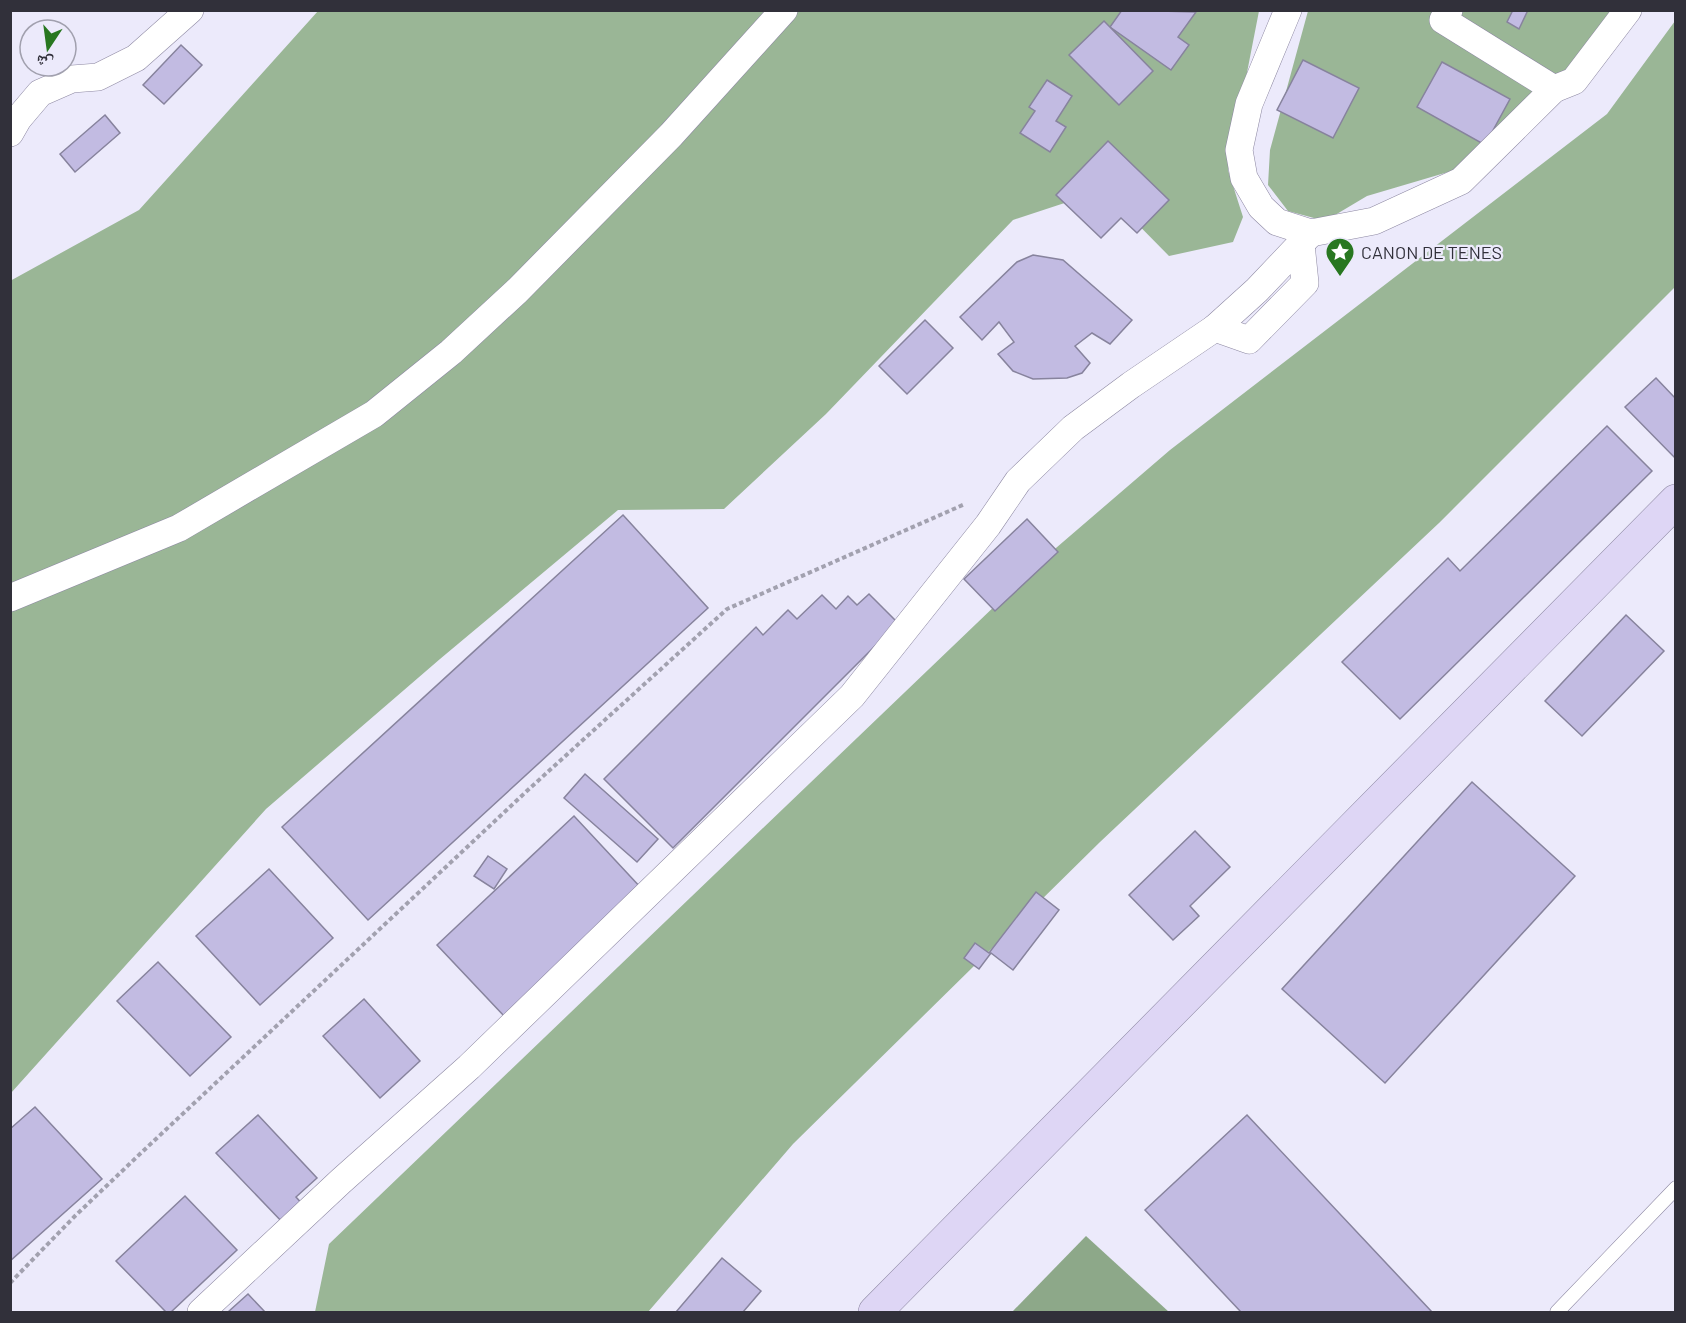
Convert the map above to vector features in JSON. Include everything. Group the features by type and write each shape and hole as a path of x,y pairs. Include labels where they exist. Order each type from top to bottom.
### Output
{"street":[{"path":"10,133 40,93 72,79 98,77 136,58 190,10"},
{"path":"10,598 179,528 374,414 451,352 517,291 671,135 784,10"},
{"path":"1288,10 1249,104 1239,150 1244,178 1261,207 1277,222 1306,238"},
{"path":"1449,10 1443,20 1554,89"},
{"path":"201,1312 341,1181 469,1067 852,696 988,525 1018,481 1073,428 1215,328 1257,290 1306,238 1374,221 1461,181 1554,89 1574,81 1628,10"},
{"path":"875,1312 1676,501"}],"lane":[{"path":"1557,1312 1676,1188"}],"path":[{"path":"10,1283 141,1153 529,789 727,609 1018,481"}],"shaded area":[{"path":"318,11 1259,11 1228,170 1243,217 1233,242 1169,256 1104,190 1013,220 826,414 724,509 618,510 266,809 11,1093 10,281 139,210"},
{"path":"1308,11 1635,11 1455,170 1367,196 1325,221 1288,211 1268,185 1270,150"},
{"path":"1675,21 1675,287 1439,523 1100,842 793,1144 648,1312 315,1312 329,1244 1049,554 1170,450 1607,114"},
{"path":"1086,1236 1169,1312 1012,1312"}],"building":[{"path":"1122,10 1196,12 1178,37 1189,45 1171,70 1110,27"},
{"path":"1513,10 1528,10 1519,29 1507,22"},
{"path":"1104,21 1153,71 1119,105 1069,55"},
{"path":"181,45 202,65 164,104 143,85"},
{"path":"1303,60 1359,88 1333,138 1277,110"},
{"path":"1442,62 1510,99 1485,145 1417,107"},
{"path":"1047,80 1072,96 1056,121 1066,127 1050,152 1020,133 1035,111 1029,107"},
{"path":"105,115 120,133 75,172 60,154"},
{"path":"1108,141 1169,200 1137,233 1121,218 1101,238 1056,195"},
{"path":"1033,255 1063,260 1132,320 1110,344 1092,333 1075,346 1090,363 1082,373 1067,378 1033,379 1013,371 998,354 1014,342 999,322 982,340 960,317 1017,262"},
{"path":"925,320 953,348 907,394 879,366"},
{"path":"1656,378 1676,399 1676,459 1625,407"},
{"path":"1607,426 1652,471 1400,719 1342,662 1448,558 1460,571"},
{"path":"623,515 708,608 368,920 282,827"},
{"path":"1027,519 1058,552 995,611 964,579"},
{"path":"869,594 898,623 673,848 604,779 756,627 763,635 788,610 797,619 822,595 836,609 848,596 857,605"},
{"path":"1626,615 1664,651 1582,736 1545,701"},
{"path":"585,774 658,839 637,862 564,798"},
{"path":"1472,782 1575,876 1385,1083 1282,989"},
{"path":"574,816 642,889 505,1017 437,945"},
{"path":"1195,831 1230,867 1190,906 1199,916 1173,940 1129,895"},
{"path":"488,856 507,869 494,889 474,876"},
{"path":"269,869 333,938 260,1005 196,936"},
{"path":"1036,892 1059,910 1013,970 991,953 979,969 964,958 975,943 989,953"},
{"path":"158,962 231,1037 190,1076 117,1001"},
{"path":"364,999 420,1061 380,1098 323,1036"},
{"path":"35,1107 102,1179 10,1261 10,1129"},
{"path":"258,1115 317,1178 296,1197 305,1207 285,1225 216,1153"},
{"path":"1247,1115 1432,1312 1241,1312 1145,1210"},
{"path":"185,1196 237,1250 171,1312 166,1312 116,1261"},
{"path":"722,1258 761,1291 743,1312 676,1312"},
{"path":"248,1294 265,1312 228,1312"}],"place":[{"name":"CANON DE TENES","path":"1340,278"}]}
